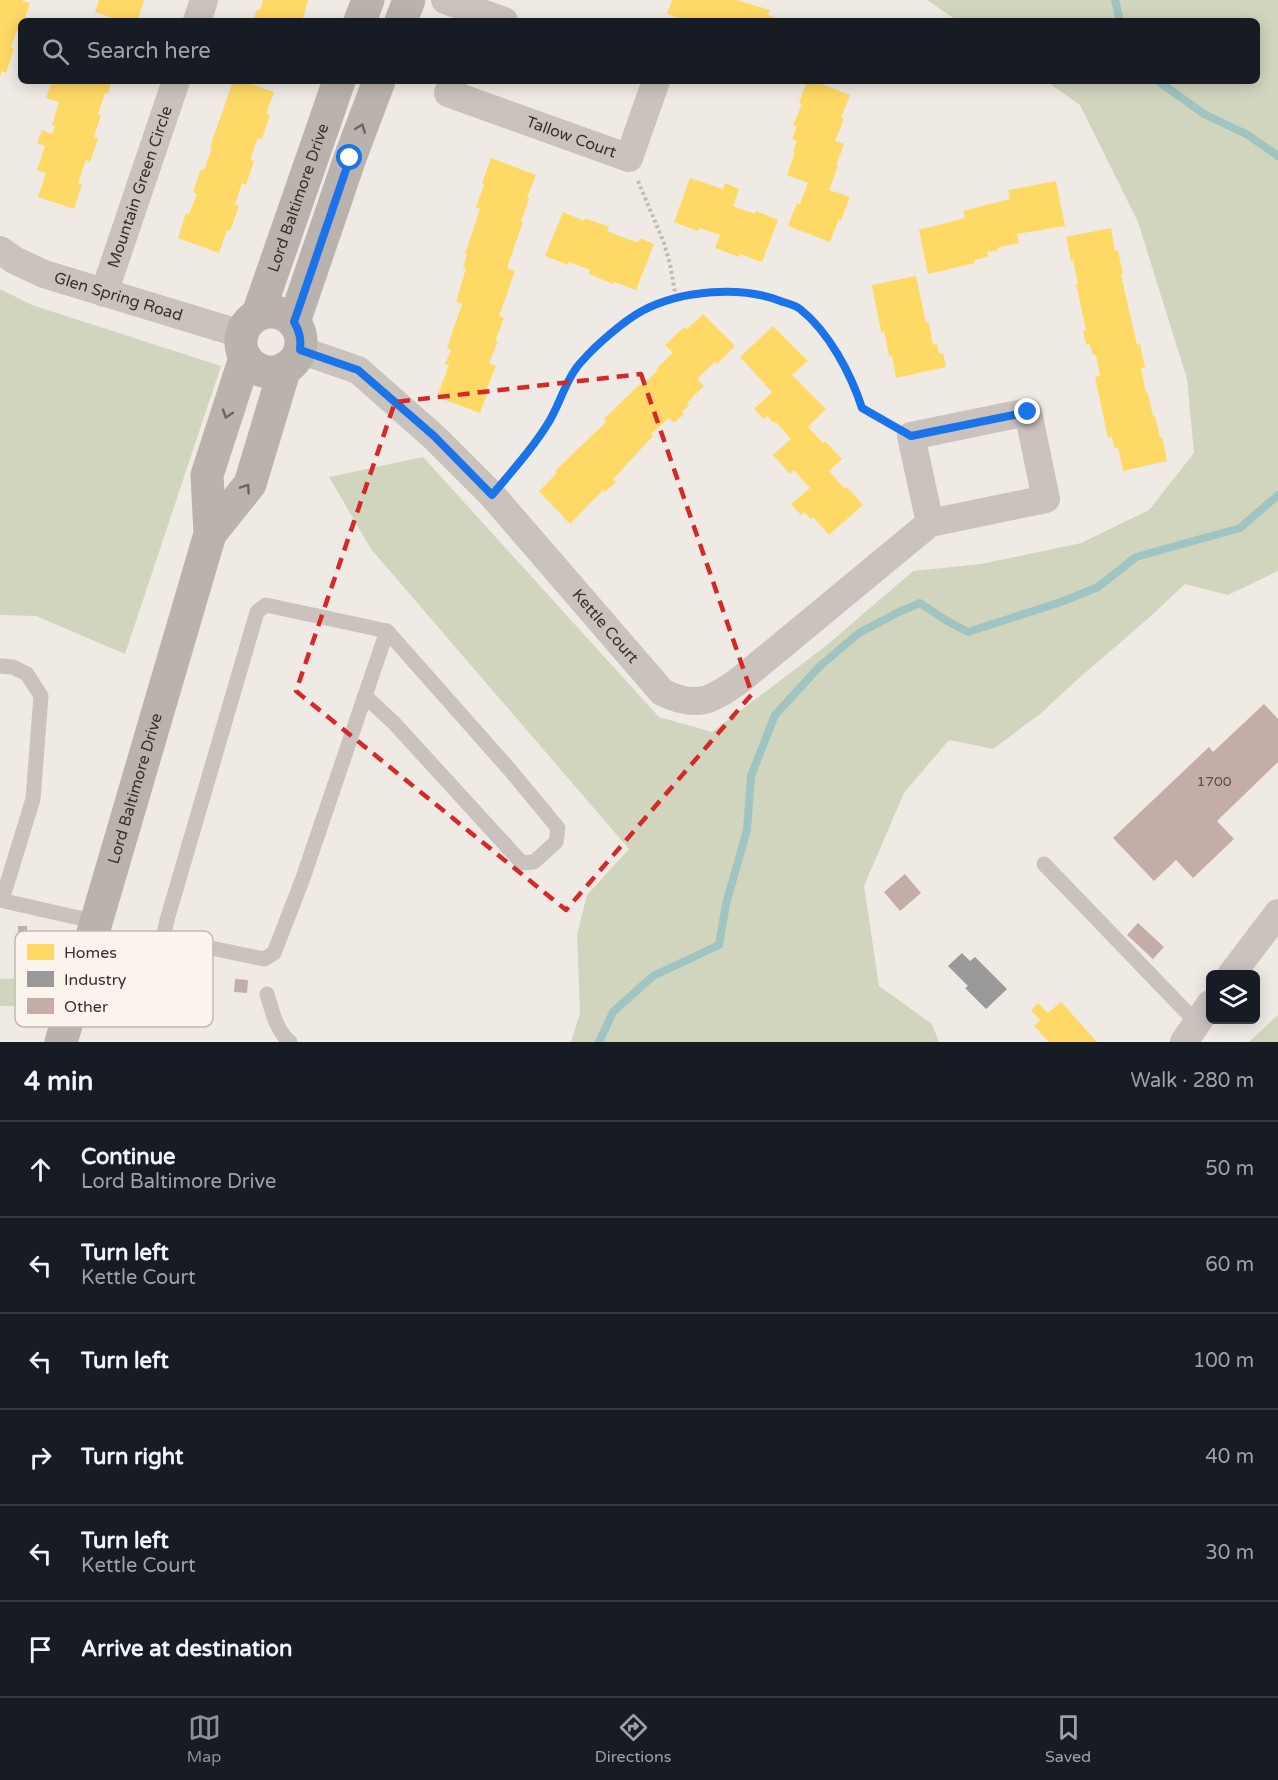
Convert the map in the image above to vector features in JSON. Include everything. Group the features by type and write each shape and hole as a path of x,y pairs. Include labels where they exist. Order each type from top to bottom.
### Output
{"main road":[{"path":"361,18 368,0"},
{"path":"402,18 409,0"},
{"name":"Lord Baltimore Drive","path":"94,931 210,534 207,475 248,336 338,84"},
{"name":"Lord Baltimore Drive","path":"210,534 250,484 350,158 378,84"},
{"path":"267,312 277,312 286,316 293,347 277,372 267,372 251,365 248,336 267,312"},
{"name":"Lord Baltimore Drive","path":"61,1042 65,1027"}],"street":[{"path":"198,18 204,0"},
{"path":"445,0 476,16"},
{"name":"Mountain Green Circle","path":"104,293 175,84"},
{"name":"Tallow Court","path":"452,84 448,93 629,158 656,84"},
{"name":"Glen Spring Road","path":"0,250 14,260 44,274 248,336"},
{"name":"Kettle Court","path":"293,347 358,370 434,436 492,495 662,692 678,700 699,702 721,694 930,523 1046,498 1028,412 911,436"},
{"path":"911,436 930,523"},
{"path":"1235,970 1278,913"}],"lane":[{"path":"165,931 257,612 266,605 387,631 558,828 556,842 534,861 522,863 394,723 365,696"},
{"path":"213,948 264,959 274,953 303,878 387,631"},
{"path":"0,666 13,667 27,674 41,696 33,799 1,900 87,931"},
{"path":"1044,864 1197,1023"},
{"path":"267,994 274,1018 285,1038 290,1042"}],"path":[{"path":"629,158 664,243 676,298"},
{"path":"492,495 550,420 566,386 581,362 608,336 642,311 676,298 706,293 740,292 771,297 799,308 822,331 838,356 854,384 862,408 911,436"}],"highlighted area":[{"path":"641,374 752,694 566,910 296,691 395,402"}],"green space":[{"path":"927,0 1278,0 1278,571 1228,595 1185,584 1040,714 993,749 949,740 904,793 864,886 879,986 932,1024 939,1042 571,1042 580,1013 577,934 587,895 629,849 371,549 329,477 423,457 659,717 712,732 827,645 913,571 981,564 1081,543 1149,510 1194,453 1187,379 1138,222 1080,105 1050,84 1260,84 1260,18 954,18"},
{"path":"0,289 32,305 221,366 125,654 36,616 0,615"},
{"path":"15,978 15,1006 0,1006 0,979"},
{"path":"1278,1015 1278,1042 1249,1042"}],"building: Homes":[{"path":"0,0 21,0 30,3 25,18 18,18 18,27 11,48 14,49 6,73 2,71 0,77"},
{"path":"99,0 144,1 138,18 113,18 95,12"},
{"path":"263,0 308,1 303,18 254,18 257,9 260,10"},
{"path":"672,0 736,0 770,10 768,15 776,18 679,18 667,14"},
{"path":"51,84 111,84 108,94 105,93 98,114 101,115 94,137 98,139 90,162 86,160 78,183 82,184 74,209 38,197 46,173 37,170 45,146 37,143 42,130 52,134 55,127 52,125 59,102 46,98"},
{"path":"232,84 251,84 274,92 266,114 270,115 262,139 258,138 250,160 254,161 246,185 242,183 235,205 239,206 219,253 178,238 186,213 189,214 197,194 193,192 201,169 204,170 212,148 210,147"},
{"path":"806,84 822,84 850,95 835,141 844,144 829,190 850,197 830,242 788,226 808,183 787,175 797,141 792,139 797,127 793,125 802,104 799,103"},
{"path":"491,158 536,175 507,268 515,271 499,316 504,318 489,363 496,366 480,413 437,397 449,365 445,364 451,350 447,348 462,304 456,302 466,268 463,267 467,255 465,254 480,209 476,207"},
{"path":"690,178 723,189 725,183 739,189 733,206 755,214 756,211 778,220 762,262 715,248 720,235 699,228 698,231 674,222"},
{"path":"1056,181 1065,226 1017,234 1019,243 987,252 988,257 974,260 975,263 928,274 919,230 965,218 963,211 1010,199 1008,190"},
{"path":"563,212 584,221 585,218 609,227 607,231 627,239 638,242 640,238 654,244 636,290 589,274 590,270 569,262 568,265 545,256"},
{"path":"1111,228 1115,251 1118,251 1123,274 1121,275 1137,345 1140,344 1145,368 1141,368 1146,393 1148,393 1160,438 1162,437 1167,461 1123,471 1118,447 1114,448 1112,437 1108,438 1095,377 1100,376 1096,355 1093,355 1090,344 1086,345 1083,331 1086,330 1076,284 1078,284 1066,237"},
{"path":"916,276 933,345 937,344 939,354 943,353 946,367 896,378 892,355 889,356 884,331 881,332 872,285"},
{"path":"703,314 735,346 697,379 704,386 687,403 689,405 682,412 684,414 674,423 669,418 651,434 653,436 613,479 616,482 605,492 603,490 570,524 539,491 557,473 555,471 606,422 604,419 640,384 642,386 673,353 665,345 684,327 687,329"},
{"path":"773,326 808,361 792,375 826,409 808,427 842,459 829,471 863,505 829,535 813,517 811,519 804,512 801,515 791,504 810,488 794,470 790,474 773,455 791,439 776,422 774,423 767,416 764,419 754,409 772,392 740,357"},
{"path":"1061,1002 1097,1042 1049,1042 1034,1026 1040,1020 1031,1010 1038,1003 1048,1013"}],"building: Industry":[{"path":"962,953 970,961 975,957 1007,989 986,1009 965,988 968,986 948,966"}],"building: Other":[{"path":"1264,704 1278,719 1278,762 1217,821 1234,839 1193,878 1176,860 1154,881 1113,838 1209,747 1213,752"},
{"path":"905,874 921,893 900,911 884,892"},
{"path":"1138,923 1164,947 1153,959 1127,935"},
{"path":"18,926 27,926 27,931 18,931"},
{"path":"235,979 248,980 247,993 234,992"}],"waterway":[{"path":"1115,0 1119,18"},
{"path":"1162,84 1204,114 1248,135 1278,156"},
{"path":"599,1042 613,1012 653,976 719,945 726,904 747,830 751,776 775,715 820,666 859,633 920,603 968,632 1061,602 1098,587 1136,557 1240,528 1278,495"}],"route":[{"path":"350,158 294,322 299,330 300,350 358,370 434,436 492,495 550,420 566,386 581,362 608,336 642,311 676,298 706,293 740,292 771,297 799,308 822,331 838,356 854,384 862,408 911,436 1028,412"}]}
